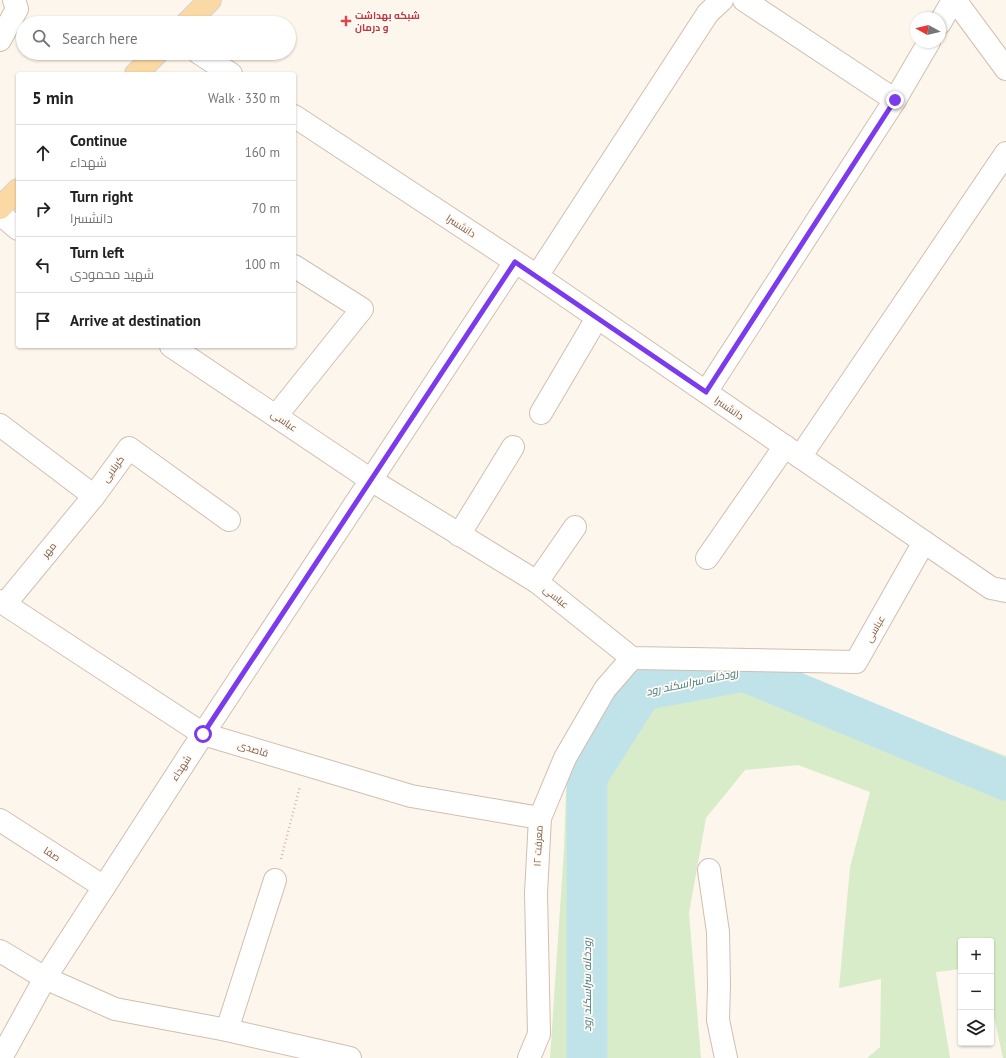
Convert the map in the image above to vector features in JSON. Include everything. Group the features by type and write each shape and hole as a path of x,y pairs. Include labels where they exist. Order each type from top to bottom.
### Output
{"main road":[{"path":"194,16 210,0"},
{"path":"138,72 150,60"},
{"path":"0,208 16,192"}],"street":[{"path":"537,276 708,13 722,0"},
{"path":"744,0 895,100"},
{"path":"946,13 954,0 1006,68"},
{"path":"0,40 11,3"},
{"path":"706,392 895,100 925,48"},
{"path":"210,60 228,72"},
{"name":"دانشسرا","path":"296,117 537,276 991,588 1006,591"},
{"path":"707,558 792,452 1006,153"},
{"path":"0,214 16,227"},
{"name":"شهداء","path":"1,1058 45,978 203,734 515,262"},
{"path":"276,416 362,308 296,267"},
{"path":"541,413 597,318"},
{"name":"عباسی","path":"174,348 371,480 537,582 632,658 856,662 924,542"},
{"path":"0,425 94,496"},
{"path":"459,535 513,447"},
{"name":"کربلایی","path":"94,496 129,448 230,520"},
{"name":"مهر","path":"2,603 94,496"},
{"path":"537,582 575,527"},
{"name":"قاصدی","path":"2,603 203,734 411,796 540,818"},
{"name":"معرفت ۱۲","path":"529,1058 539,1034 536,893 540,818 565,758 605,689 632,658"},
{"name":"صفا","path":"0,820 104,888"},
{"path":"709,870 718,932 718,1020 726,1058"},
{"path":"227,1030 275,880"},
{"path":"0,951 45,978 115,1009 227,1030 350,1058"}],"path":[{"path":"275,880 306,765"}],"green space":[{"path":"671,674 803,678 1006,756 1006,1058 1003,1058 994,1017 994,938 958,938 958,969 936,972 950,1058 867,1058 880,1047 881,979 839,988 850,867 870,792 798,765 745,770 706,818 689,913 701,1058 550,1058 564,849 566,791 611,712"}],"waterway":[{"name":"رودخانه سراسکند رود","path":"587,1058 587,777 642,690 744,671 1006,780"}],"place":[{"name":"شبکه بهداشت و درمان","path":"346,21"}],"route":[{"path":"203,734 515,262 706,392 895,100"}]}
